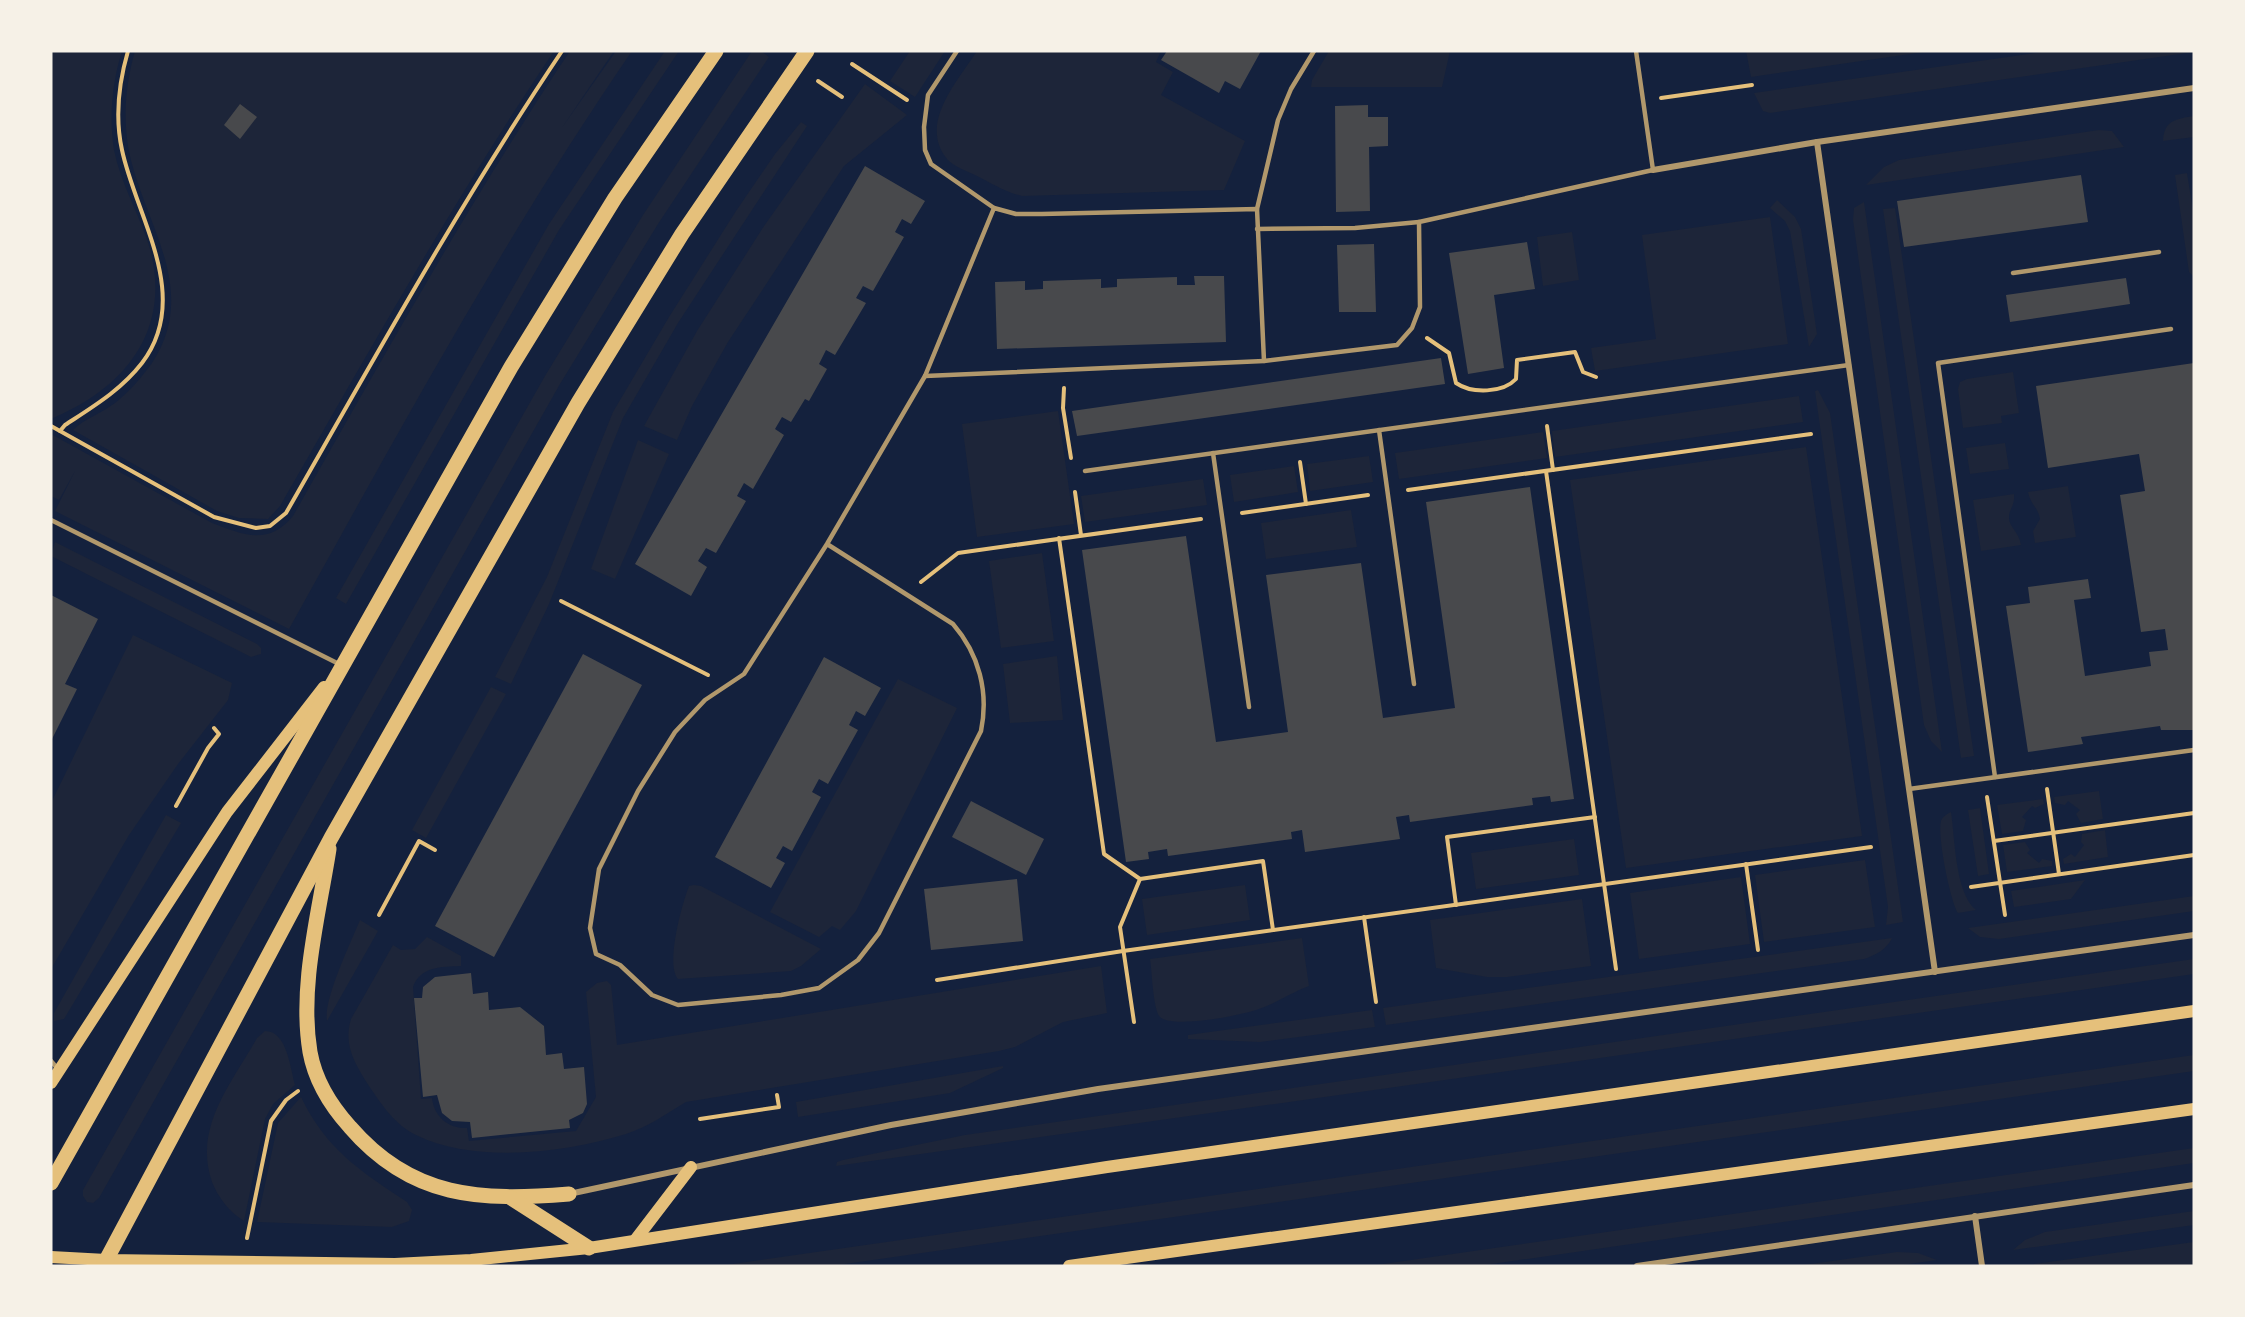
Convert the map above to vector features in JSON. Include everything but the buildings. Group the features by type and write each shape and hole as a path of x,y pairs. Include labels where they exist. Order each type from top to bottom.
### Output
{"main road":[{"path":"51,1183 517,357 615,198 716,51"},
{"path":"105,1263 331,838 578,403 682,234 807,51"},
{"path":"51,1083 227,812 342,665"},
{"path":"331,838 309,980 308,1004 310,1053 328,1099 365,1145 410,1178 435,1187 468,1194 512,1198 569,1194"},
{"path":"51,1257 105,1263 395,1264 471,1260 589,1248 1107,1167 2194,1011"},
{"path":"1069,1266 2194,1109"},
{"path":"636,1239 691,1167"},
{"path":"512,1198 589,1248"}],"street":[{"path":"1653,170 1817,142 2194,88"},
{"path":"1817,142 1935,972"},
{"path":"569,1194 891,1125 1098,1089 2194,935"},
{"path":"1637,1266 2194,1185"},
{"path":"1975,1216 1982,1266"}],"lane":[{"path":"957,51 928,95 925,112 925,150 931,165 994,208 1016,214 1257,209"},
{"path":"1264,361 1257,209 1278,120 1291,89 1314,51"},
{"path":"1257,229 1355,228 1419,222 1653,170 1636,51"},
{"path":"827,544 953,624 967,640 980,672 985,710 981,731 879,933 858,960 819,988 782,995 678,1005 652,995 620,965 596,954 590,928 599,870 638,791 675,732 705,700 744,674 827,544 925,376 994,208"},
{"path":"925,376 1264,361 1397,345 1412,328 1420,307 1419,222"},
{"path":"2013,273 2159,252"},
{"path":"1995,777 1938,363 2170,329"},
{"path":"1085,471 1849,365"},
{"path":"1379,430 1414,684"},
{"path":"1213,453 1249,707"},
{"path":"51,520 342,665"},
{"path":"1909,789 2194,750"},
{"path":"51,1061 60,1071"}],"path":[{"path":"60,431 65,425 106,399 143,362 150,351 161,315 160,272 156,248 130,181 118,123 122,76 128,51"},
{"path":"51,426 214,517 256,528 277,522 286,513 410,294 505,136 562,51"},
{"path":"852,64 925,112"},
{"path":"1643,100 1752,85"},
{"path":"1449,352 1456,383 1465,389 1474,391 1510,386 1516,379 1517,360 1575,352 1583,372 1590,377 1599,377"},
{"path":"1546,426 1553,470"},
{"path":"1300,461 1306,504"},
{"path":"1546,471 1616,969"},
{"path":"1075,492 1081,535"},
{"path":"1059,538 1104,854 1140,879 1263,861 1273,930"},
{"path":"906,594 958,553 983,549"},
{"path":"561,601 728,685"},
{"path":"176,806 208,748 219,734 214,728"},
{"path":"2048,798 2059,874"},
{"path":"1989,806 2004,915"},
{"path":"1994,841 2194,813"},
{"path":"1456,905 1447,837 1595,817"},
{"path":"379,915 418,841 435,850"},
{"path":"937,980 1124,951 1871,847"},
{"path":"1971,887 2194,855"},
{"path":"1746,864 1758,950"},
{"path":"1134,1022 1120,927 1140,879"},
{"path":"1364,917 1376,1002"},
{"path":"243,1262 271,1121 286,1100 319,1080"},
{"path":"700,1119 779,1107 777,1095"}],"shaded area":[{"path":"51,51 122,51 112,100 114,150 121,175 150,249 155,279 154,306 148,331 136,354 120,374 100,391 51,419"},
{"path":"135,51 554,51 447,219 280,506 268,519 239,518 217,511 73,430 115,403 144,374 166,335 171,307 170,280 163,253 128,146 126,98"},
{"path":"570,51 614,51 561,129 616,51 632,51 585,121 496,264 289,629 55,511 75,471 59,500 51,496 51,434 212,523 255,535 265,535 284,525 293,516 393,339 462,223"},
{"path":"665,51 679,51 559,230 346,604 336,598 549,224"},
{"path":"752,51 761,51 769,57 658,224 560,384 99,1198 93,1203 87,1202 83,1196 83,1190 545,376 643,215"},
{"path":"910,51 945,51 915,97 890,81"},
{"path":"977,51 1161,51 1156,62 1173,72 1161,95 1245,141 1224,190 1022,196 1004,190 957,167 947,159 939,145 937,131 939,117 952,89"},
{"path":"1329,51 1450,51 1442,87 1311,87 1312,80"},
{"path":"1746,51 1931,51 1751,77"},
{"path":"2049,51 2194,52 1770,113 1763,111 1754,93"},
{"path":"865,84 907,115 844,166 728,342 692,406 677,440 644,426 697,331 764,226"},
{"path":"2194,116 2194,137 2163,141 2166,129 2172,122"},
{"path":"801,122 807,126 678,323 623,418 549,604 511,684 495,677 547,577 613,412 669,317 736,211 775,154"},
{"path":"2099,130 2112,131 2124,147 1866,185 1884,167 1899,160"},
{"path":"2187,173 2194,217 2194,277 2189,272 2175,175"},
{"path":"1777,200 1795,217 1801,229 1817,334 1809,347 1790,231 1785,221 1770,208"},
{"path":"1864,202 1942,752 1931,741 1924,725 1853,220 1854,208"},
{"path":"1895,208 1974,756 1961,758 1883,209"},
{"path":"1770,217 1788,344 1595,371 1591,348 1656,339 1642,235"},
{"path":"1572,232 1579,280 1543,286 1537,237"},
{"path":"2013,372 2019,413 2001,416 2002,423 1963,428 1958,389 1960,382"},
{"path":"1818,390 1830,413 1903,922 1886,925 1888,907 1815,391"},
{"path":"1799,396 1803,422 1555,457 1552,431"},
{"path":"1058,411 1074,524 977,537 962,424"},
{"path":"1543,432 1547,458 1399,479 1395,453"},
{"path":"638,440 669,454 615,579 591,569"},
{"path":"2005,443 2009,469 1970,474 1966,448"},
{"path":"1806,447 1862,836 1626,868 1570,480"},
{"path":"1369,456 1373,482 1310,491 1307,464"},
{"path":"1294,466 1298,492 1234,502 1230,475"},
{"path":"1203,479 1207,505 1085,522 1081,496"},
{"path":"2068,486 2076,537 2035,543 2033,531 2040,519 2028,492"},
{"path":"2014,494 2009,521 2021,545 1981,551 1973,500"},
{"path":"1351,510 1357,547 1266,559 1261,523"},
{"path":"55,542 257,644 261,648 261,654 251,657 51,556"},
{"path":"1042,553 1054,641 1001,648 989,561"},
{"path":"133,635 232,683 228,700 178,764 129,835 51,969 51,803"},
{"path":"1057,656 1063,720 1010,723 1003,664"},
{"path":"898,679 957,708 856,911 840,930 832,926 819,937 770,912"},
{"path":"491,687 506,694 426,838 412,830"},
{"path":"2099,791 2103,819 2081,823 2076,814 2080,810 2068,801 2065,805 2055,803 2054,797"},
{"path":"2043,799 2044,804 2035,808 2032,806 2022,817 2026,820 2023,831 2002,834 1997,805"},
{"path":"1980,808 1989,874 1978,876 1968,810"},
{"path":"1951,812 1960,878 1969,902 1976,910 1958,913 1948,882 1940,828 1944,816"},
{"path":"166,815 181,823 64,1019 54,1021 54,1013"},
{"path":"2105,830 2108,857 2064,864 2063,859 2071,854 2075,857 2084,845 2081,842 2082,834"},
{"path":"1574,839 1579,875 1476,889 1471,853"},
{"path":"2025,842 2030,850 2027,853 2039,863 2042,859 2052,861 2052,866 2007,872 2003,845"},
{"path":"1865,860 1875,927 1764,942 1755,875"},
{"path":"1741,877 1750,944 1639,959 1630,893"},
{"path":"2085,880 2071,899 2014,907 2011,891"},
{"path":"1245,885 1250,920 1147,935 1142,899"},
{"path":"689,886 701,886 821,949 801,966 791,971 678,979 673,961 676,934"},
{"path":"2194,896 2194,911 1999,939 1980,937 1968,928"},
{"path":"1582,899 1591,966 1507,977 1487,977 1436,968 1430,920"},
{"path":"360,920 378,931 327,1021 333,986"},
{"path":"427,937 461,956 461,966 426,971 413,987 421,1099 432,1098 439,1116 449,1124 467,1128 469,1141 576,1131 596,1097 586,992 597,983 607,981 611,985 617,1045 1101,966 1107,1013 1063,1022 1015,1047 999,1051 686,1102 642,1128 602,1141 520,1152 465,1150 439,1144 401,1126 369,1086 349,1046 351,1019 393,945 401,950 415,949"},
{"path":"1302,938 1309,986 1272,1004 1239,1014 1179,1022 1160,1017 1154,999 1150,959"},
{"path":"1892,938 1881,951 1864,959 1386,1025 1383,1008"},
{"path":"2194,959 2194,974 836,1166 837,1162 843,1160 965,1135"},
{"path":"1372,1010 1375,1027 1260,1042 1188,1039 1188,1035"},
{"path":"265,1031 278,1037 283,1043 295,1085 273,1104 265,1119 244,1221 229,1209 214,1188 207,1162 208,1143 211,1124 218,1106 257,1038"},
{"path":"2194,1055 2194,1071 831,1266 719,1266"},
{"path":"1003,1066 950,1093 798,1117 796,1102"},
{"path":"301,1097 333,1145 359,1169 407,1202 412,1210 409,1221 392,1227 257,1222 278,1123"},
{"path":"2194,1148 2194,1163 1478,1266 1369,1266"},
{"path":"2194,1211 2194,1225 2013,1250 2025,1240 2045,1232"},
{"path":"2194,1242 2194,1266 2034,1266 2034,1264"},
{"path":"1897,1252 1918,1253 1937,1260 1895,1266 1796,1266"}]}
